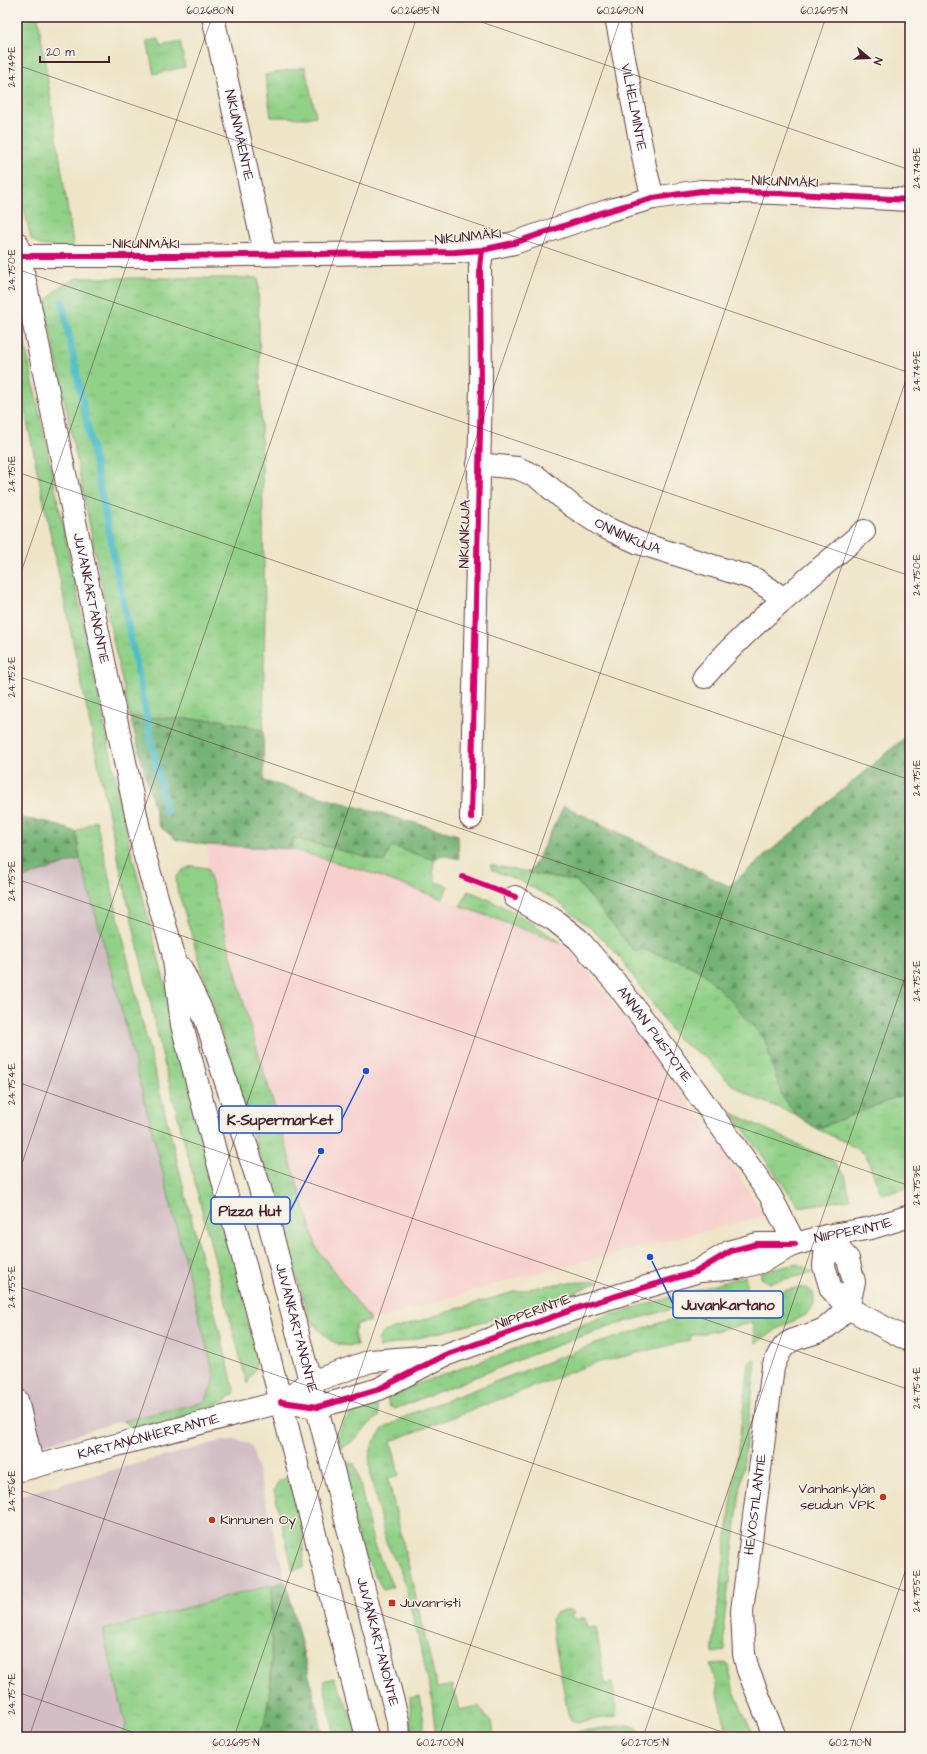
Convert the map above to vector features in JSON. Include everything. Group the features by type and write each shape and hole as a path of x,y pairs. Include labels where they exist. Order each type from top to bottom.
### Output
{"street":[{"name":"NIKUNMÄENTIE","path":"213,17 265,254"},
{"name":"VILHELMINTIE","path":"616,17 646,171 653,198"},
{"name":"NIKUNMÄKI","path":"19,250 181,256 455,252 482,250 514,243 607,211 653,198 702,191 776,193 910,200"},
{"name":"JUVANKARTANONTIE","path":"19,250 144,853 173,952 182,1025 281,1402 366,1737"},
{"name":"NIKUNKUJA","path":"471,818 478,464 481,387 480,268 482,250"},
{"name":"ONNINKUJA","path":"478,464 517,468 536,476 572,506 604,528 639,543 755,579 783,598"},
{"path":"704,677 746,633 783,598 864,531"},
{"name":"ANNAN PUISTOTIE","path":"515,897 554,920 578,939 615,982 665,1048 770,1195 795,1244"},
{"name":"JUVANKARTANONTIE","path":"173,952 206,1020 258,1181 312,1382 398,1721 399,1737"},
{"name":"NIIPPERINTIE","path":"281,1402 318,1407 379,1389 445,1355 583,1306 696,1272 731,1251 758,1244 795,1244 826,1236 871,1228 910,1216"},
{"path":"826,1236 824,1266 831,1289 848,1308 910,1341"},
{"name":"HEVOSTILANTIE","path":"775,1737 748,1670 744,1654 742,1612 773,1366 779,1350 798,1337 823,1330 848,1308"},
{"name":"NIIPPERINTIE","path":"281,1402 312,1382 371,1361 445,1355"},
{"path":"17,1400 25,1469"},
{"name":"KARTANONHERRANTIE","path":"25,1469 281,1402"}],"shaded area":[{"path":"207,845 291,849 368,872 561,943 586,969 712,1134 765,1216 499,1283 371,1321 317,1249 248,1019 208,868"},
{"path":"80,859 115,984 215,1379 205,1402 114,1423 17,1453 17,880"},
{"path":"236,1440 246,1442 251,1445 286,1582 272,1585 255,1737 17,1737 17,1496 221,1441"}],"green space":[{"path":"17,17 38,17 74,250 40,245 31,239 17,178"},
{"path":"159,39 161,47 180,42 185,67 154,74 147,41"},
{"path":"305,67 316,116 307,118 271,117 265,75"},
{"path":"77,278 258,278 265,612 263,730 221,720 130,717 111,631 45,303 59,287"},
{"path":"17,305 130,847 257,1342 256,1367 247,1384 165,1067 117,854 17,373"},
{"path":"130,717 221,720 263,730 264,781 458,835 459,859 441,855 434,860 392,846 384,862 294,838 291,849 207,845 177,840 159,826"},
{"path":"910,733 910,1092 817,1129 795,1114 782,1096 765,1040 733,1003 702,972 683,962 642,949 635,952 577,881 530,873 564,806 729,886"},
{"path":"17,818 48,822 76,832 80,859 17,880"},
{"path":"96,820 140,1013 235,1393 212,1407 200,1412 134,1430 123,1421 205,1402 215,1379 115,984 80,859 76,832"},
{"path":"294,838 383,861 392,846 434,860 433,872 436,882 448,886 442,899 368,872 291,849"},
{"path":"490,865 577,881 634,951 642,949 683,962 702,972 733,1003 765,1040 782,1096 795,1114 754,1098 731,1084 705,1057 678,1040 619,956 593,930 554,899 520,881 492,870"},
{"path":"192,866 208,868 248,1019 317,1249 371,1321 357,1324 354,1332 357,1345 342,1345 330,1340 310,1319 177,888 176,877 183,870"},
{"path":"469,891 517,914 539,927 561,943 460,906"},
{"path":"910,1092 910,1188 881,1194 866,1155 847,1143 817,1129"},
{"path":"732,1113 831,1160 845,1175 850,1199 799,1207"},
{"path":"797,1264 805,1267 812,1273 768,1283 761,1278 761,1272"},
{"path":"745,1276 747,1283 745,1289 610,1326 531,1355 395,1409 389,1406 387,1395 606,1316"},
{"path":"600,1281 547,1305 379,1348 378,1340 384,1332 496,1297 541,1286"},
{"path":"799,1287 808,1289 813,1293 814,1304 808,1314 779,1328 756,1343 752,1323 690,1336 691,1340 592,1364 391,1441 399,1475 388,1478 437,1688 453,1685 459,1710 479,1706 485,1717 492,1721 494,1737 436,1737 431,1694 403,1577 386,1542 371,1477 369,1457 373,1443 383,1429 410,1414 587,1347 659,1323"},
{"path":"753,1359 756,1361 724,1622 725,1651 712,1653 749,1363"},
{"path":"375,1397 379,1416 350,1443 337,1449 336,1441 338,1432 347,1418 353,1411"},
{"path":"344,1461 354,1464 357,1470 373,1543 393,1587 383,1590 360,1546 339,1465"},
{"path":"291,1476 302,1519 304,1567 293,1570 274,1491 278,1482"},
{"path":"286,1582 324,1737 255,1737 264,1726 271,1682 272,1585"},
{"path":"272,1585 271,1682 264,1726 255,1737 121,1737 126,1725 103,1630"},
{"path":"570,1610 573,1612 574,1619 585,1618 587,1628 596,1627 605,1684 612,1683 617,1716 577,1722 571,1720 568,1714 551,1620 555,1613"},
{"path":"725,1663 729,1665 733,1689 754,1737 728,1737 711,1664"},
{"path":"334,1678 353,1717 357,1737 335,1737 323,1681"},
{"path":"420,1696 424,1723 423,1737 411,1737 410,1698"},
{"path":"627,1725 637,1728 640,1731 641,1737 572,1737 576,1732 580,1731"}],"waterway":[{"path":"62,301 166,812"}],"cycle path":[{"path":"20,256 181,256 455,252 482,250 514,243 607,211 653,198 701,191 776,193 910,200"},
{"path":"471,818 481,387 480,268 482,250"},
{"path":"463,877 515,897"},
{"path":"281,1402 318,1407 379,1389 445,1355 583,1306 696,1272 731,1251 757,1244 795,1244"}],"place":[{"name":"K-Supermarket","path":"366,1071"},
{"name":"Pizza Hut","path":"321,1151"},
{"name":"Juvankartano","path":"650,1257"},
{"name":"Vanhankylän seudun VPK","path":"883,1497"},
{"name":"Kinnunen Oy","path":"212,1520"},
{"name":"Juvanristi","path":"392,1603"}]}
